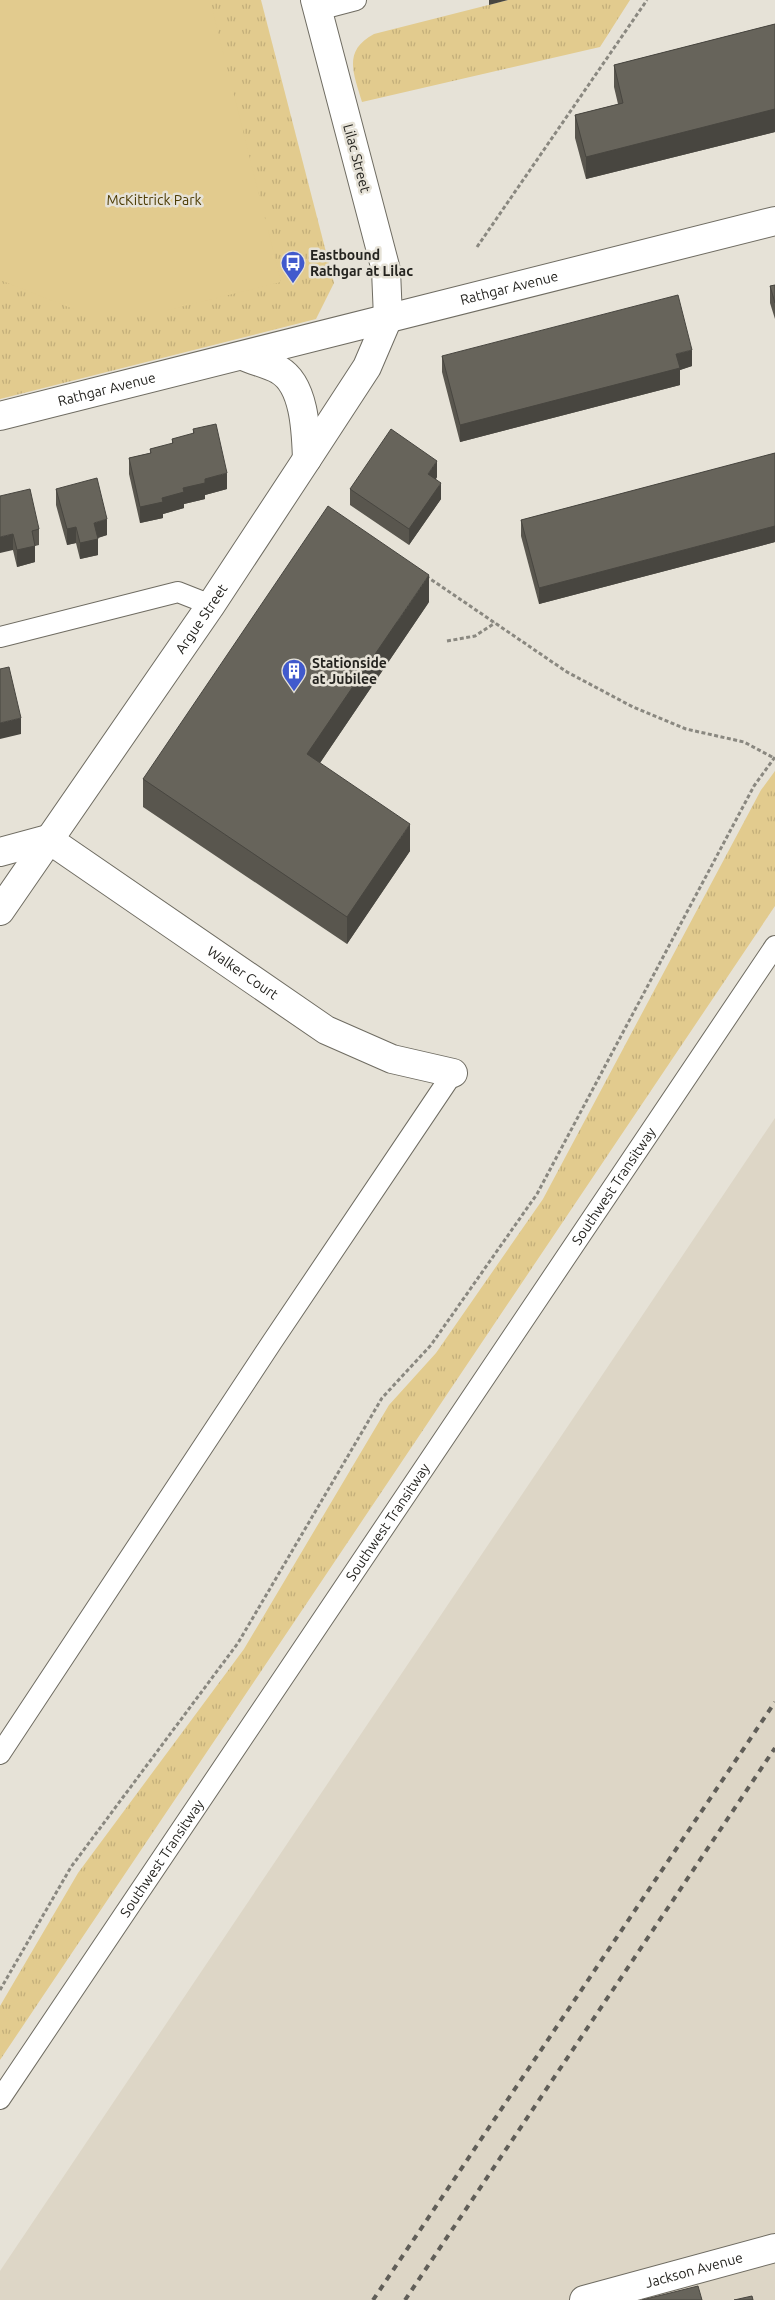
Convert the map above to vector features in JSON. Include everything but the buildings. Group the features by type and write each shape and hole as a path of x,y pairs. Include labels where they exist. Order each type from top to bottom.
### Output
{"street":[{"name":"Lilac Street","path":"317,5 386,270 388,318"},
{"name":"Rathgar Avenue","path":"0,416 775,221"},
{"name":"Argue Street","path":"0,911 211,605 368,367 388,318"},
{"path":"243,356 280,371 297,391 305,418 307,459"},
{"path":"0,852 48,839"},
{"name":"Walker Court","path":"48,839 326,1030 392,1059 453,1074"},
{"name":"Jackson Avenue","path":"584,2300 775,2248"}],"lane":[{"path":"317,5 356,0"},
{"path":"0,637 178,592 211,605"},
{"name":"Southwest Transitway","path":"0,2099 775,946"},
{"path":"0,1754 272,1342 453,1074"}],"path":[{"path":"477,247 647,0"},
{"path":"0,1990 71,1867 238,1643 382,1398 431,1345 537,1194 754,786 775,758 744,742 686,729 633,707 566,672 425,576"},
{"path":"447,641 475,636 495,623"}],"shaded area":[{"path":"775,1118 775,2300 0,2300 0,2271"}],"green space":[{"name":"McKittrick Park","path":"0,0 261,0 334,283 316,319 0,399"},
{"name":"McKittrick Park","path":"0,0 210,0 281,282 168,310 76,310 0,280"},
{"path":"508,0 630,0 600,47 362,102 354,73 354,56 364,41 374,34"},
{"path":"775,771 775,906 0,2060 0,2006 78,1873 244,1649 389,1405 436,1353 543,1199 761,790"}],"railway":[{"path":"373,2300 775,1702"},
{"path":"405,2300 775,1748"}],"place":[{"name":"Eastbound Rathgar at Lilac","path":"293,284"},
{"name":"Stationside at Jubilee","path":"294,692"}]}
